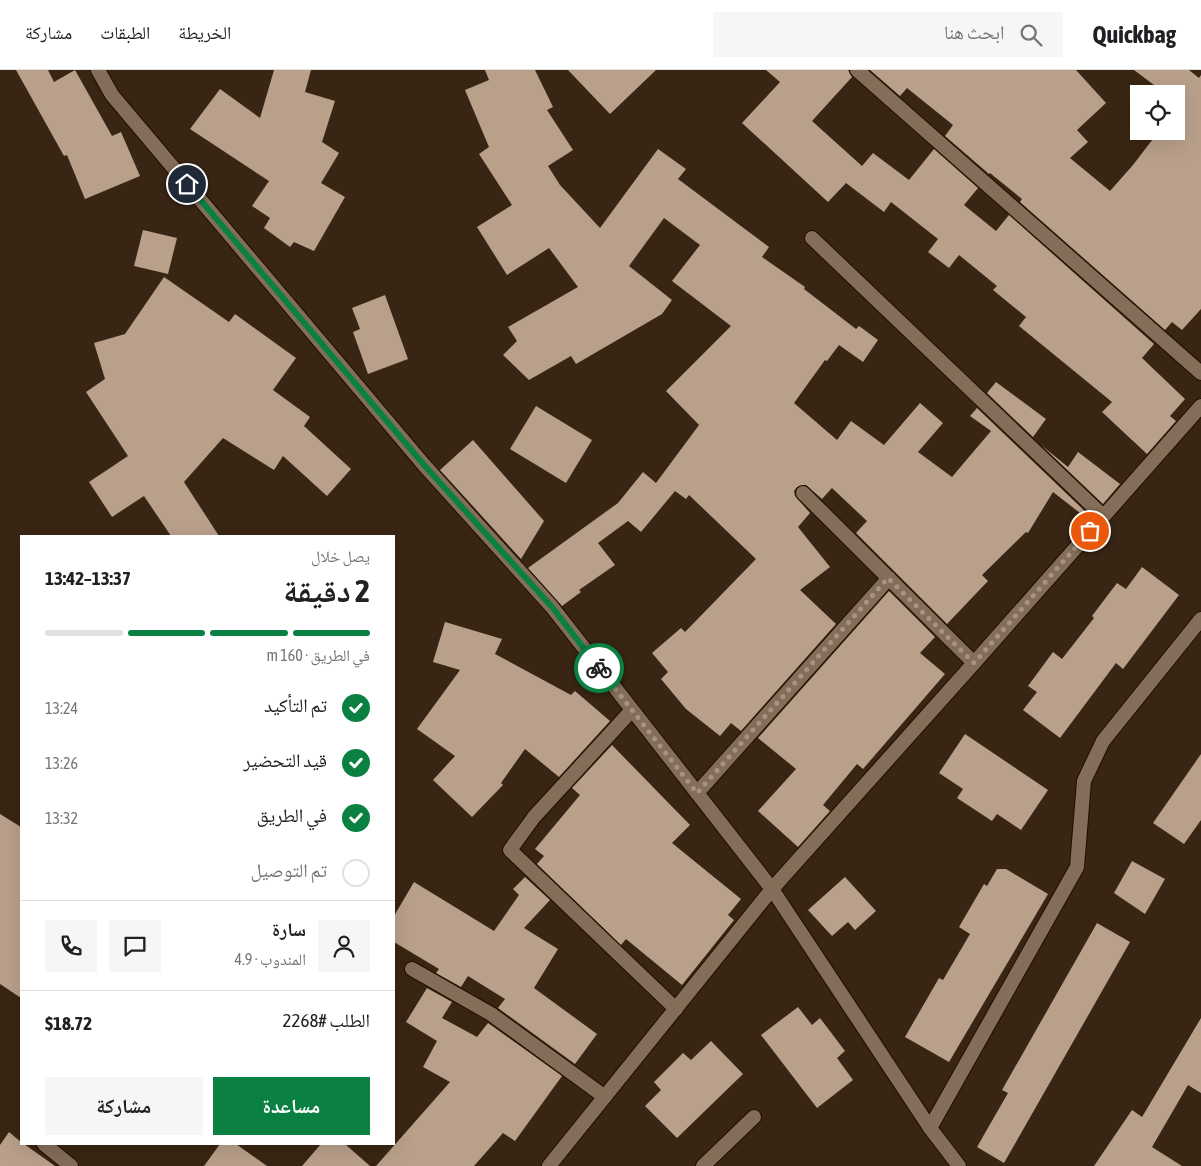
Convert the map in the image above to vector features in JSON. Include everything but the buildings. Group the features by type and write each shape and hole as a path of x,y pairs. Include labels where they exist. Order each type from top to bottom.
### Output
{"street":[{"path":"98,70 112,95 424,465 552,607 772,889 930,1128 959,1166"},
{"path":"857,70 1201,373"},
{"path":"812,238 1103,516"},
{"path":"549,1166 772,889 1201,406"},
{"path":"803,493 974,663"},
{"path":"697,793 888,578"},
{"path":"930,1128 1077,867 1084,781 1103,742 1201,619"},
{"path":"632,710 534,817 510,850 676,1009"},
{"path":"412,969 491,1014 605,1097"},
{"path":"703,1166 754,1117"},
{"path":"45,1145 70,1166"}],"way so far":[{"path":"599,668 697,793 888,578 974,663 1090,531"}],"route":[{"path":"187,184 424,465 552,607 599,668"}]}
